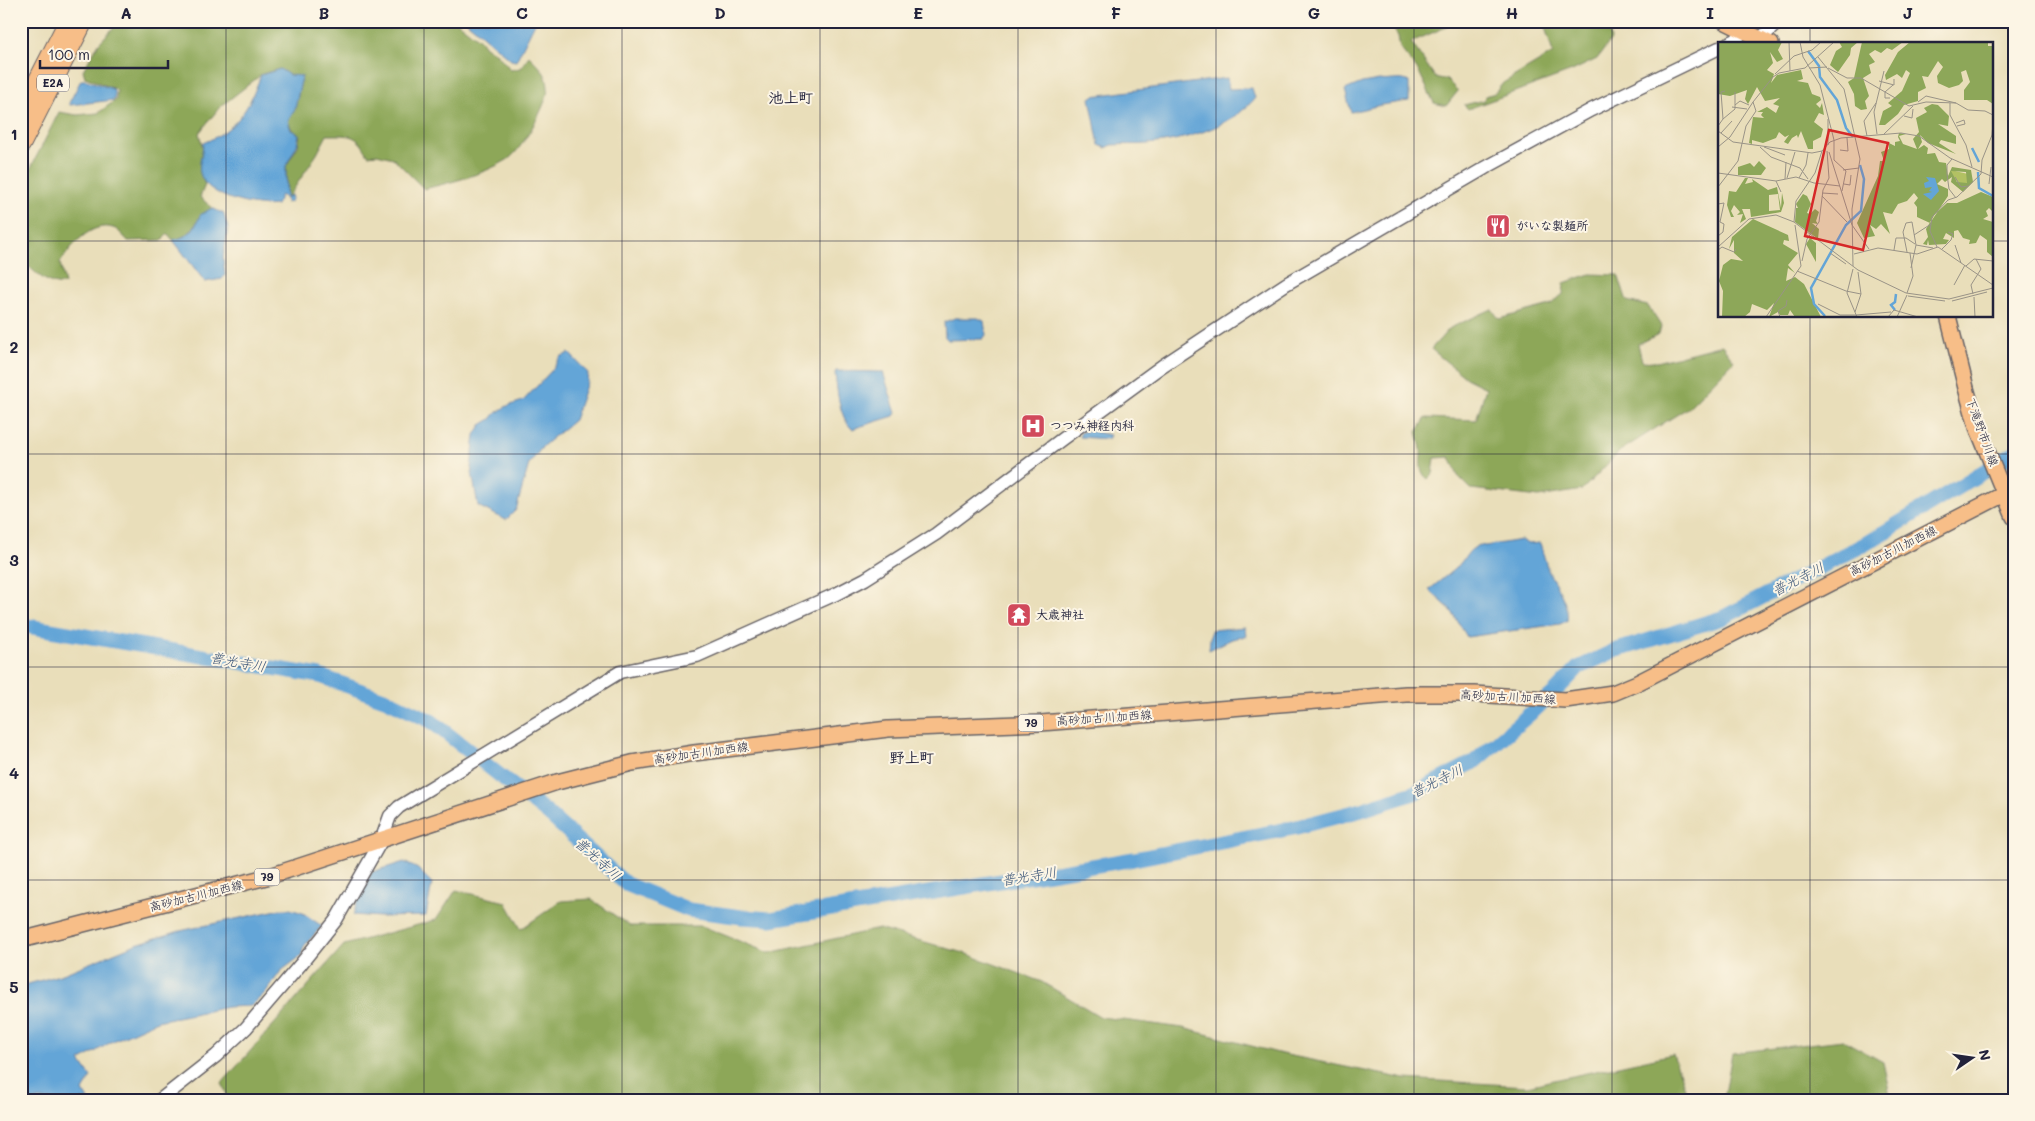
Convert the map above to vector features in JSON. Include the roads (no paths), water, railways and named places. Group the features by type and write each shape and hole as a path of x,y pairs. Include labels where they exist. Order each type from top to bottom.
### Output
{"highway":[{"name":"E2A","path":"21,113 68,21"},
{"name":"E2A","path":"21,145 84,21"}],"main road":[{"path":"1724,21 1766,41"},
{"name":"下滝野市川線","path":"1949,318 1975,419 1999,478 2009,491 2014,517"},
{"name":"高砂加古川加西線","path":"21,940 270,876 381,841 528,790 632,763 677,756 888,729 1041,723 1406,694 1474,694 1558,700 1601,696 1637,684 2009,491"}],"street":[{"path":"1766,41 1774,26 1782,21"},
{"path":"1732,42 1736,40 1743,31"},
{"path":"160,1100 246,1028 300,965 336,920 381,841 390,816 399,807 620,672 697,656 830,597 865,579 936,534 1162,366 1286,284 1486,168 1591,110 1718,48"}],"water":[{"path":"466,21 536,21 516,61 511,60"},
{"path":"280,69 289,75 302,76 295,109 288,121 291,130 299,134 297,145 286,166 286,198 291,195 292,199 286,203 286,199 281,195 276,205 267,206 233,200 221,195 204,182 200,173 203,143 225,131 241,116 252,98 261,75"},
{"path":"1227,78 1229,89 1252,88 1255,98 1245,108 1220,125 1176,140 1112,145 1106,148 1099,145 1090,98 1093,96"},
{"path":"81,80 113,89 115,94 114,100 70,105 69,103"},
{"path":"1379,80 1402,80 1409,82 1409,101 1351,112 1345,90 1362,83"},
{"path":"212,208 223,212 228,228 223,258 225,275 222,279 205,282 173,240 187,234 196,224 200,215"},
{"path":"955,318 978,318 984,321 986,335 983,339 948,340 945,337 944,322"},
{"path":"569,353 588,373 587,382 574,420 543,446 529,464 516,510 506,520 478,506 471,467 475,435 481,425 491,419 496,413 507,406 523,401 553,369 560,357"},
{"path":"836,371 883,372 896,413 894,416 852,429 844,418 839,403"},
{"path":"1090,431 1110,435 1108,439 1079,437 1081,432"},
{"path":"1521,540 1528,544 1540,543 1548,570 1564,601 1567,621 1560,624 1467,637 1451,610 1429,590 1458,566 1470,551 1478,545 1485,546"},
{"path":"1245,627 1246,636 1232,639 1209,650 1211,630"},
{"path":"404,862 418,869 432,883 426,916 380,917 353,915 360,893 372,872"},
{"path":"290,909 303,913 322,926 304,946 301,956 281,971 265,993 251,1006 228,1007 157,1021 111,1042 80,1061 91,1077 83,1091 88,1100 21,1100 24,1054 21,1028 21,986 63,974 136,944 180,931 277,910"}],"waterway":[{"name":"普光寺川","path":"21,625 320,676 387,700 431,721 546,812 626,884 689,910 771,919 1134,859 1293,828 1358,811 1414,793 1474,762 1553,694 1578,668 1614,651 1722,618 1865,544 2014,453"}],"place":[{"name":"がいな製麺所","path":"1498,226"},
{"name":"つつみ神経内科","path":"1033,426"},
{"name":"大歳神社","path":"1019,615"}],"district":[{"name":"池上町","path":"791,98"},
{"name":"野上町","path":"912,758"}]}
